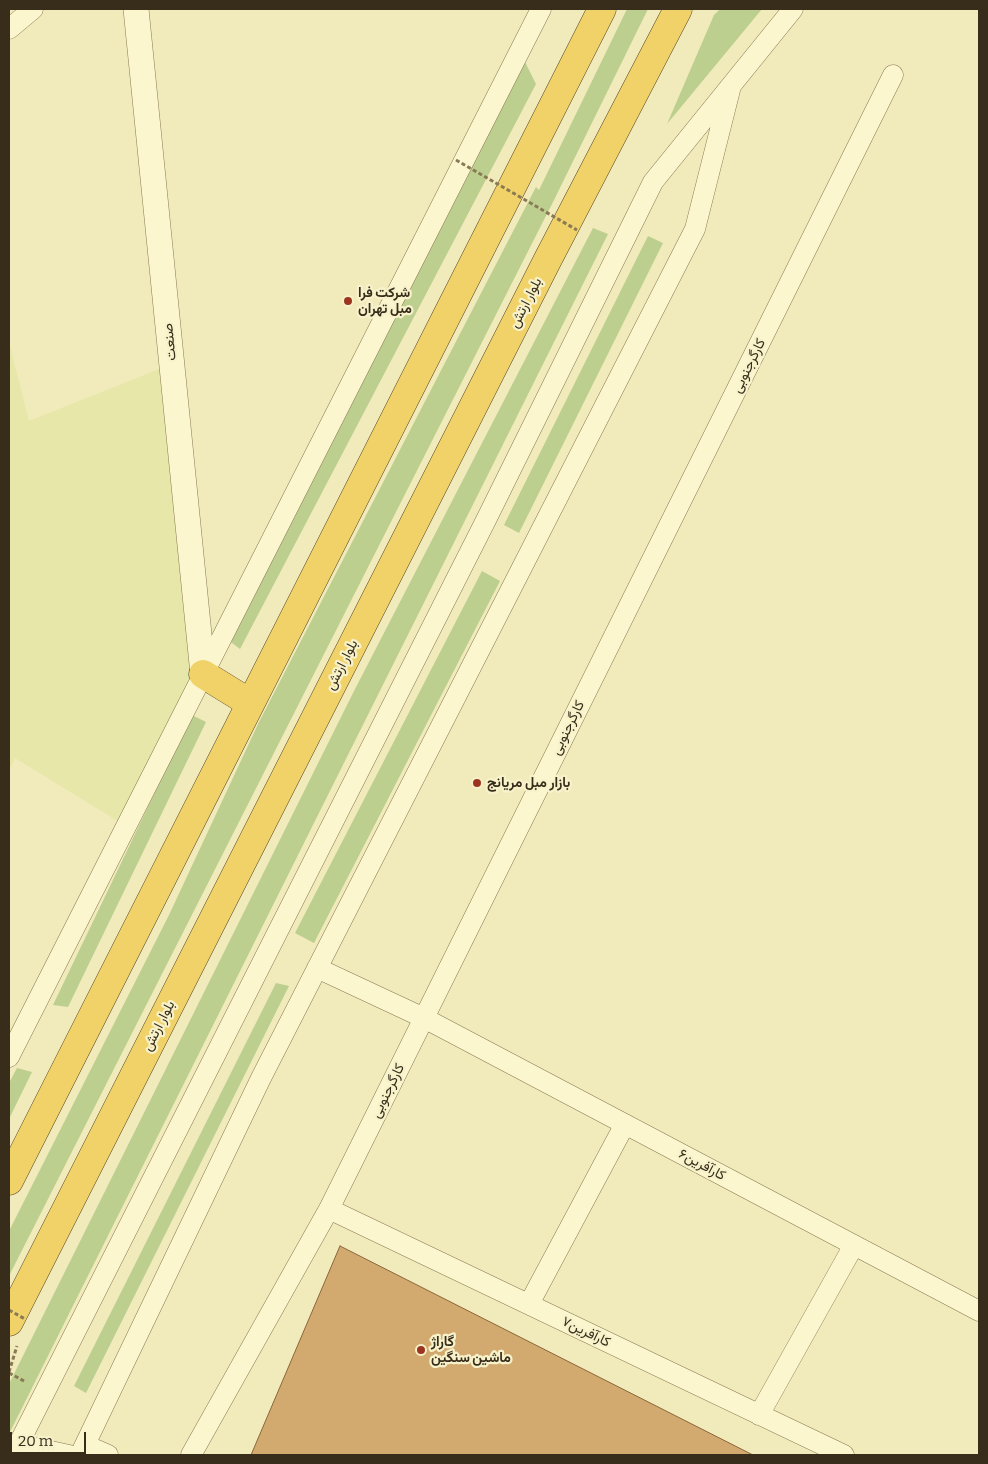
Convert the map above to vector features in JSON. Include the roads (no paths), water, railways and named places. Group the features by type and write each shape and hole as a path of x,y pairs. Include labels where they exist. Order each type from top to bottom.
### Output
{"highway":[{"path":"9,1181 602,9"},
{"name":"بلوار ارتش","path":"17,1320 547,261 678,9"},
{"path":"203,674 250,703"}],"street":[{"path":"9,29 33,9"},
{"name":"صنعت","path":"136,9 203,674"},
{"path":"9,1057 541,9"},
{"path":"108,1455 13,1450 487,518 653,182 793,9"},
{"name":"کارگرجنوبی","path":"191,1455 329,1209 893,76"},
{"path":"78,1452 256,1087 695,229 732,84"},
{"name":"کارآفرین۶","path":"317,968 424,1018 979,1311"},
{"path":"529,1304 625,1124"},
{"name":"کارآفرین۷","path":"329,1209 844,1455"},
{"path":"759,1415 854,1246"}],"place":[{"name":"شرکت فرا مبل تهران","path":"348,301"},
{"name":"بازار مبل مریانج","path":"477,783"},
{"name":"گاراژ ماشین سنگین","path":"421,1350"}]}
